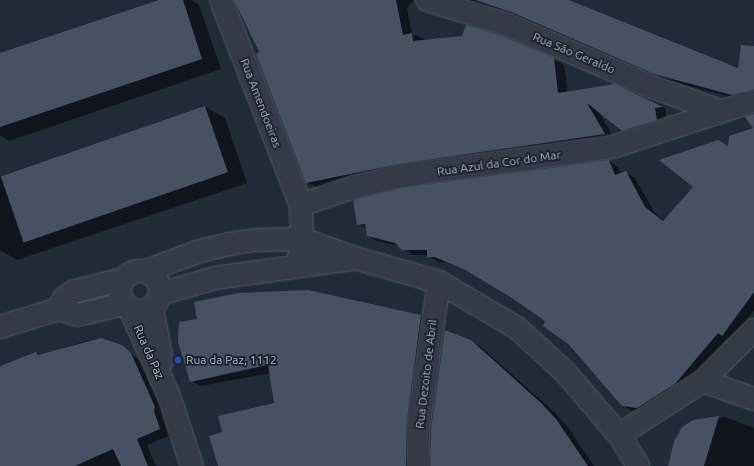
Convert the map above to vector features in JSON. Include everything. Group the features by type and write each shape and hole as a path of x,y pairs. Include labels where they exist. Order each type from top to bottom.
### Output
{"street":[{"name":"Rua Amendoeiras","path":"221,0 301,205"},
{"name":"Rua São Geraldo","path":"427,0 506,24 650,86 720,111"},
{"name":"Rua Azul da Cor do Mar","path":"301,205 354,187 401,176 612,147 670,130 720,111 754,101"},
{"path":"298,266 302,239 301,205"},
{"path":"59,309 64,298 73,292 123,279 134,271 146,272 197,252 254,240 302,239 355,258 440,282 517,328 565,372 619,435 638,466"},
{"path":"0,327 59,309 77,315 127,306 145,311 156,301 215,278 355,258"},
{"path":"146,272 157,281 156,301"},
{"path":"123,279 120,296 127,306"},
{"name":"Rua Dezoito de Abril","path":"420,466 418,430 440,282"},
{"name":"Rua da Paz","path":"156,301 169,396"},
{"name":"Rua da Paz","path":"127,306 169,396 192,466"},
{"path":"619,435 703,381 754,330"},
{"path":"703,381 754,399"}],"building":[{"path":"159,0 183,0 202,59 0,127 0,53"},
{"path":"234,0 396,0 403,35 412,33 413,41 462,36 466,25 502,36 554,58 558,93 615,84 663,107 655,108 657,120 622,131 587,103 605,134 399,164 306,183 256,54 259,52"},
{"path":"475,0 569,0 738,68 741,45 754,46 754,89 732,95 654,74 511,12"},
{"path":"205,106 228,172 24,243 1,176"},
{"path":"754,114 754,292 722,336 718,333 675,384 637,408 622,406 568,344 543,326 545,321 512,298 467,271 435,257 427,257 427,250 402,250 395,243 367,236 365,224 357,225 353,201 357,199 403,188 609,160 615,175 626,171 645,207 663,221 693,187 659,160 718,140 728,146 729,136 753,128 745,117"},
{"path":"308,290 421,315 406,427 406,466 218,466 209,436 222,432 218,416 274,403 268,365 190,382 178,342 179,322 197,319 194,302 238,293"},
{"path":"445,330 471,340 541,403 556,419 588,466 431,466 431,430"},
{"path":"101,338 122,345 131,353 155,407 154,411 160,429 137,439 148,466 121,466 113,449 75,466 0,466 0,366 36,352 38,355"},
{"path":"719,416 704,466 668,466 674,441 682,427 693,420"}],"place":[{"name":"Rua da Paz, 1112","path":"178,360"}]}
